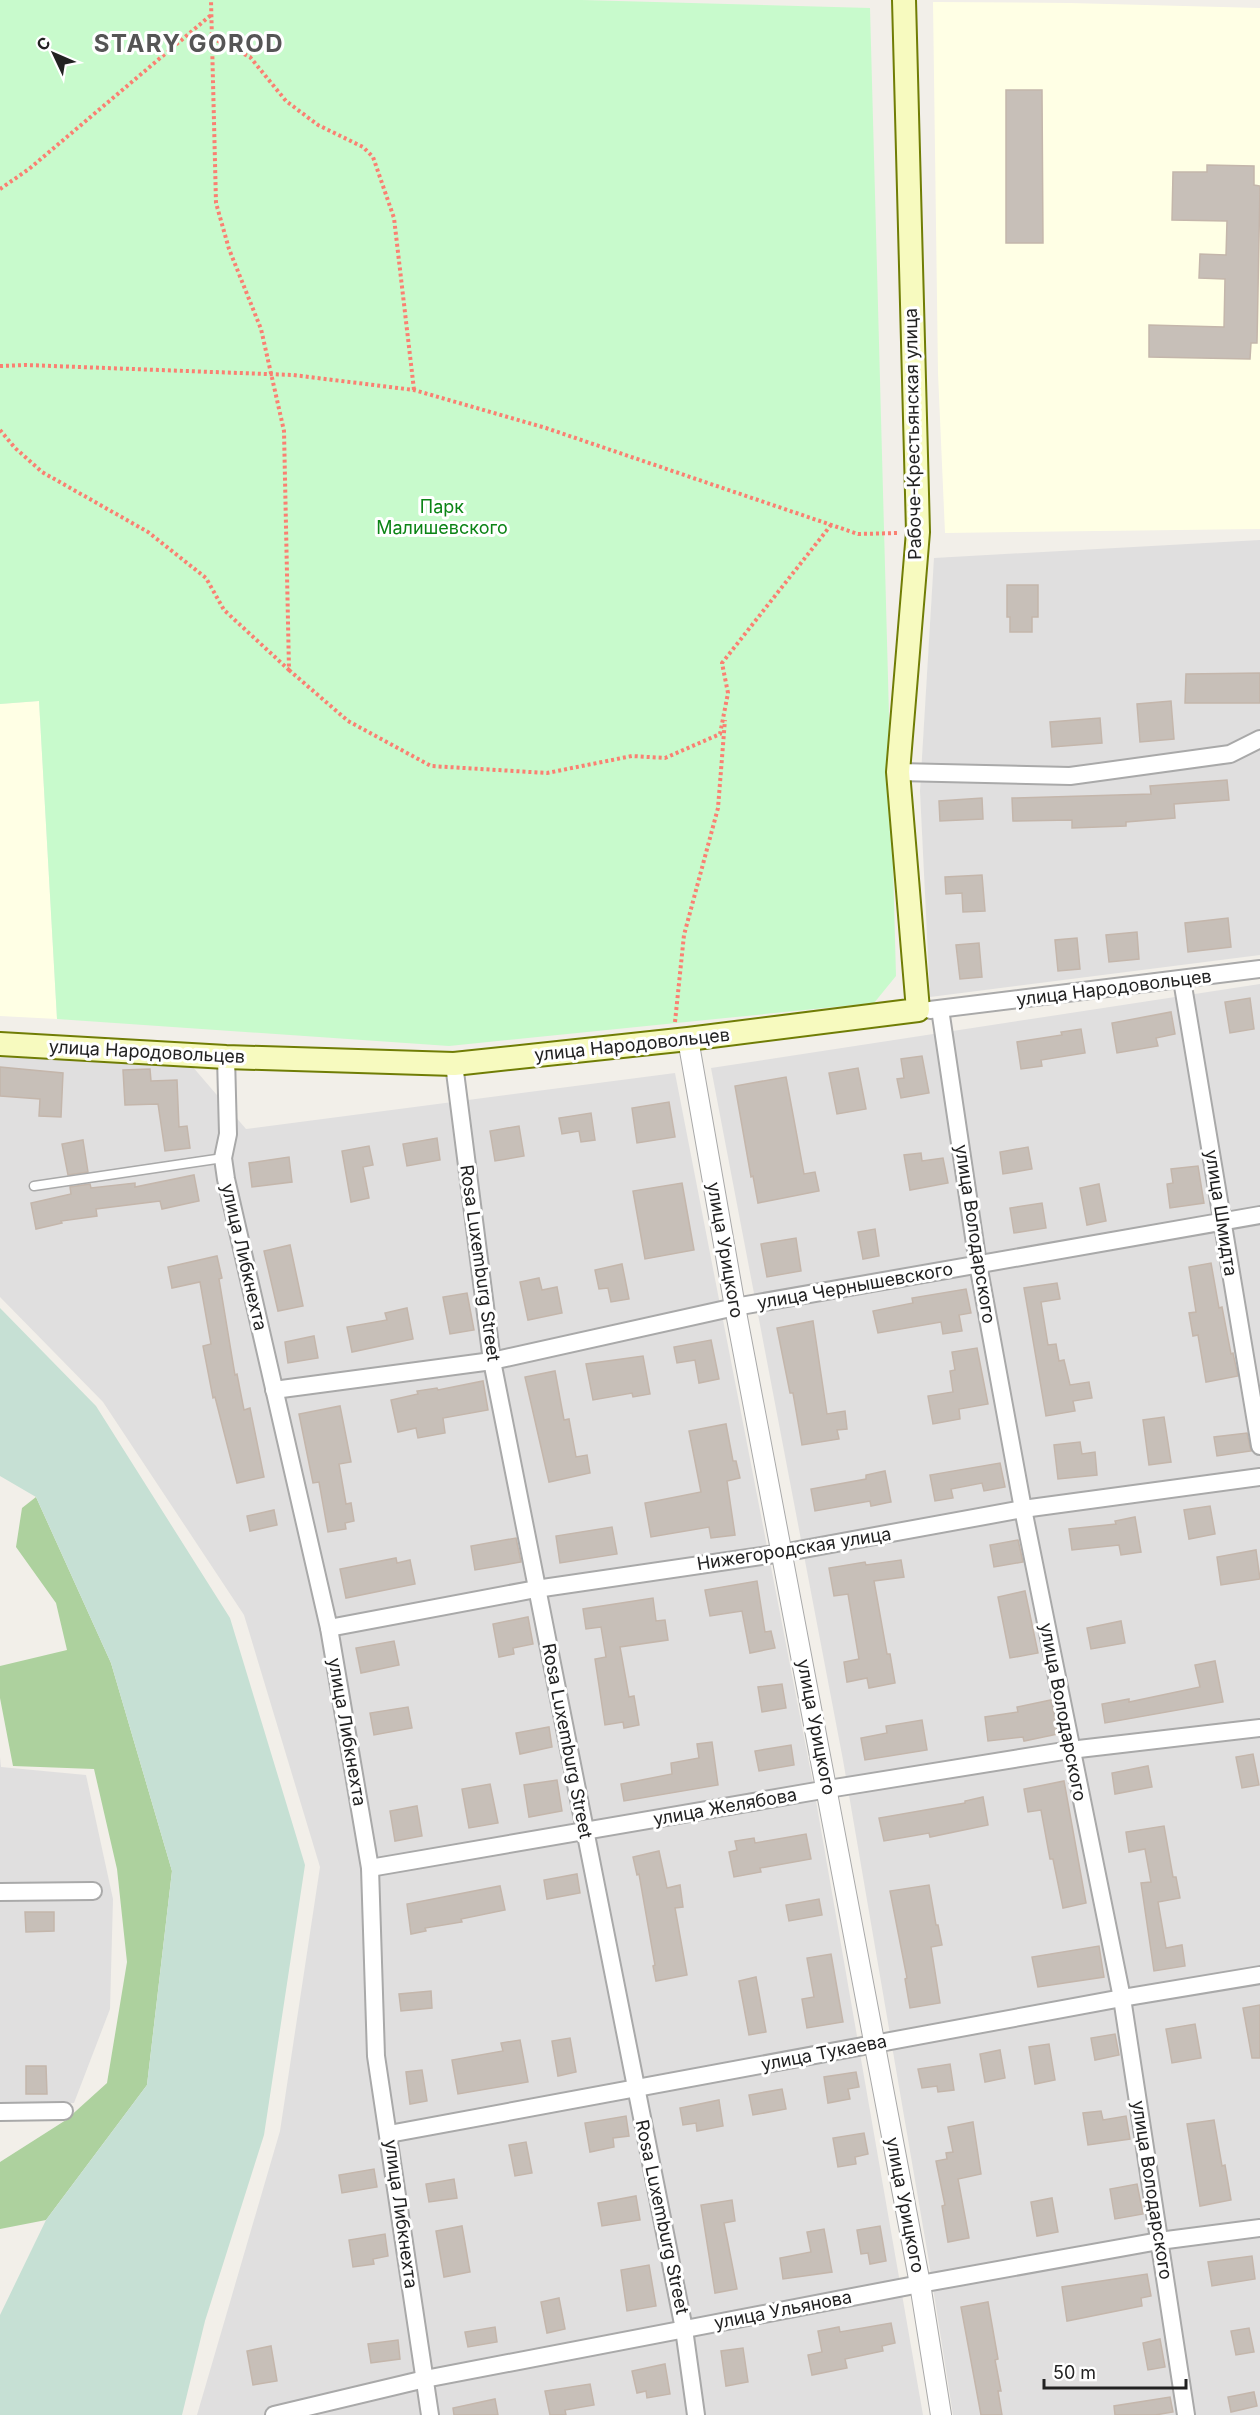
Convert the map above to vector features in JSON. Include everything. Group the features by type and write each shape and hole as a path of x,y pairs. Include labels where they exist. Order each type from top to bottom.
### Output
{"main road":[{"name":"Рабоче-Крестьянская улица","path":"904,0 918,532 898,772 929,1010"},
{"name":"улица Народовольцев","path":"0,1044 226,1057 454,1064 681,1031 929,1010"}],"street":[{"path":"898,772 1070,776 1230,754 1260,739"},
{"name":"улица Народовольцев","path":"929,1010 1260,969"},
{"name":"улица Шмидта","path":"1182,980 1260,1446"},
{"name":"улица Володарского","path":"929,1010 1070,1750 1122,1998 1186,2415"},
{"name":"улица Урицкого","path":"681,1031 828,1788 920,2284 941,2415"},
{"name":"улица Либкнехта","path":"226,1057 228,1134 223,1158 329,1628 370,1868 376,2056 430,2415"},
{"name":"Rosa Luxemburg Street","path":"454,1064 492,1361 684,2329 696,2415"},
{"name":"улица Чернышевского","path":"274,1390 492,1361 735,1307 1260,1215"},
{"name":"Нижегородская улица","path":"329,1628 536,1589 782,1553 1023,1509 1260,1477"},
{"name":"улица Желябова","path":"370,1868 828,1788 1070,1750 1260,1728"},
{"path":"0,1892 93,1891"},
{"name":"улица Тукаева","path":"389,2134 874,2043 1260,1975"},
{"path":"0,2112 64,2111"},
{"name":"улица Ульянова","path":"274,2415 425,2379 920,2284 1159,2241 1260,2228"}],"lane":[{"path":"34,1186 223,1158"}],"path":[{"path":"211,0 216,203 229,249 261,329 284,431 289,670"},
{"path":"0,189 29,169 211,15"},
{"path":"212,38 250,57 286,101 318,125 363,147 373,157 394,218 414,390"},
{"path":"0,366 26,364 293,375 414,390 546,428 858,534 918,532"},
{"path":"0,430 15,448 42,472 148,532 206,578 224,610 348,722 431,766 547,773 632,756 664,758 720,734 726,711"},
{"path":"681,1031 684,935 718,808 728,693 722,663 831,525"}],"shaded area":[{"path":"933,2 1260,8 1260,529 945,533 938,373"},
{"path":"1260,540 1260,955 930,997 920,791 934,558"},
{"path":"39,701 57,1019 0,1016 0,704"},
{"path":"1260,984 1260,2415 953,2415 843,1760 711,1068"},
{"path":"0,1055 192,1066 246,1129 675,1073 812,1778 923,2415 197,2415 280,2131 320,1867 244,1615 103,1402 0,1297"},
{"path":"0,1308 96,1406 230,1618 305,1865 264,2135 205,2321 182,2415 0,2415 0,2315 46,2220 147,2085 172,1871 111,1663 36,1497 0,1476"},
{"path":"0,1757 1,1767 86,1775 113,1899 110,2009 74,2103 0,2105"}],"green space":[{"name":"Парк Малишевского","path":"0,0 582,0 870,8 896,976 874,1003 449,1046 57,1019 39,701 0,704"},
{"path":"36,1497 111,1663 172,1871 147,2085 46,2220 0,2229 0,2162 66,2120 107,2083 127,1962 117,1869 94,1769 13,1766 0,1698 0,1666 67,1650 56,1603 16,1547 22,1508"}],"building":[{"path":"1006,90 1042,90 1043,243 1006,243"},
{"path":"1207,165 1254,166 1254,185 1260,186 1257,343 1251,343 1250,359 1149,357 1149,325 1224,327 1225,279 1199,278 1200,254 1226,255 1227,221 1172,220 1173,172 1207,172"},
{"path":"1007,585 1038,585 1038,617 1032,617 1032,632 1010,632 1010,617 1007,617"},
{"path":"1260,673 1260,703 1185,703 1186,674"},
{"path":"1171,701 1174,739 1140,742 1137,704"},
{"path":"1100,718 1102,743 1052,747 1050,722"},
{"path":"1227,780 1229,800 1174,804 1175,818 1126,822 1126,826 1072,828 1072,820 1013,821 1012,798 1151,794 1150,786"},
{"path":"982,798 983,819 940,821 939,801"},
{"path":"982,875 985,911 963,912 962,893 946,894 945,877"},
{"path":"1228,918 1231,947 1188,952 1185,923"},
{"path":"1137,932 1139,959 1109,962 1106,935"},
{"path":"1077,938 1080,969 1058,971 1055,940"},
{"path":"979,943 982,977 960,979 956,945"},
{"path":"1250,998 1254,1029 1230,1033 1225,1002"},
{"path":"1171,1012 1175,1034 1156,1038 1158,1046 1117,1053 1112,1023"},
{"path":"1081,1029 1085,1053 1041,1060 1042,1066 1021,1069 1017,1042 1062,1035 1061,1032"},
{"path":"922,1056 929,1093 901,1098 897,1079 904,1078 901,1059"},
{"path":"0,1067 63,1073 61,1117 39,1116 40,1099 0,1096"},
{"path":"858,1068 866,1109 837,1114 829,1073"},
{"path":"150,1069 151,1081 177,1080 179,1127 187,1126 190,1148 165,1151 158,1104 125,1105 123,1070"},
{"path":"786,1077 804,1174 815,1172 819,1191 758,1203 753,1176 751,1177 735,1086"},
{"path":"669,1102 675,1137 637,1143 632,1108"},
{"path":"591,1113 595,1140 581,1142 579,1131 562,1134 559,1118"},
{"path":"519,1126 524,1156 495,1161 490,1131"},
{"path":"437,1138 440,1160 407,1166 403,1144"},
{"path":"83,1140 88,1172 68,1175 62,1144"},
{"path":"369,1146 373,1165 363,1167 369,1198 351,1202 342,1151"},
{"path":"1028,1147 1032,1169 1003,1174 1000,1152"},
{"path":"921,1153 922,1161 943,1158 948,1183 910,1190 904,1155"},
{"path":"289,1157 292,1182 252,1187 249,1163"},
{"path":"1198,1166 1204,1203 1170,1208 1167,1184 1173,1183 1171,1169"},
{"path":"194,1175 199,1201 162,1209 160,1201 96,1209 97,1216 61,1221 62,1223 36,1229 31,1203 71,1194 70,1187 90,1184 91,1188 135,1183 135,1187"},
{"path":"682,1183 694,1250 645,1259 633,1191"},
{"path":"1099,1184 1106,1221 1087,1225 1080,1188"},
{"path":"1042,1203 1046,1228 1014,1233 1010,1208"},
{"path":"875,1229 879,1256 863,1259 858,1232"},
{"path":"796,1238 801,1271 767,1277 761,1244"},
{"path":"290,1245 303,1306 278,1311 264,1251"},
{"path":"217,1256 235,1375 237,1374 244,1410 250,1408 264,1477 237,1483 215,1397 213,1398 203,1346 211,1344 200,1282 172,1288 168,1267"},
{"path":"1211,1263 1219,1308 1222,1307 1231,1354 1233,1353 1238,1376 1206,1382 1198,1335 1193,1336 1189,1313 1196,1312 1189,1267"},
{"path":"622,1264 629,1299 611,1302 608,1288 599,1289 595,1270"},
{"path":"539,1278 542,1290 557,1287 562,1313 528,1320 520,1282"},
{"path":"1057,1283 1060,1299 1041,1302 1048,1345 1056,1344 1059,1361 1064,1360 1070,1385 1089,1382 1092,1398 1073,1401 1075,1411 1046,1416 1024,1288"},
{"path":"966,1289 971,1313 959,1315 962,1331 943,1334 941,1322 878,1333 873,1311 913,1303 912,1298"},
{"path":"467,1293 474,1330 450,1334 443,1297"},
{"path":"407,1308 413,1339 352,1352 347,1327 387,1320 385,1313"},
{"path":"813,1321 827,1414 845,1411 847,1429 837,1430 839,1439 802,1445 793,1393 790,1393 777,1328"},
{"path":"314,1336 318,1358 288,1363 285,1342"},
{"path":"711,1340 719,1379 699,1383 695,1360 677,1363 674,1347"},
{"path":"977,1348 988,1404 959,1409 960,1419 933,1424 928,1396 953,1392 950,1371 955,1370 952,1352"},
{"path":"643,1356 650,1394 633,1397 632,1393 593,1400 586,1364"},
{"path":"555,1371 564,1420 569,1419 576,1457 587,1455 590,1473 549,1482 525,1377"},
{"path":"483,1381 488,1410 443,1418 445,1433 418,1438 416,1428 398,1432 391,1400 418,1394 417,1391 437,1388 438,1390"},
{"path":"340,1406 351,1462 339,1464 346,1504 351,1503 354,1521 345,1523 346,1529 328,1532 319,1482 313,1483 299,1414"},
{"path":"1164,1417 1171,1462 1149,1465 1143,1420"},
{"path":"726,1424 733,1461 736,1461 740,1478 727,1481 735,1535 711,1538 709,1527 651,1537 645,1503 701,1492 689,1431"},
{"path":"1247,1433 1251,1451 1217,1456 1214,1437"},
{"path":"1080,1442 1082,1454 1095,1452 1097,1475 1058,1479 1054,1445"},
{"path":"1000,1463 1005,1487 984,1491 982,1483 951,1489 953,1498 935,1501 930,1475"},
{"path":"885,1471 891,1502 871,1506 870,1501 815,1511 811,1489 866,1479 866,1475"},
{"path":"1210,1506 1215,1534 1189,1539 1184,1510"},
{"path":"274,1510 277,1525 250,1531 247,1516"},
{"path":"1135,1517 1141,1552 1121,1555 1119,1545 1072,1550 1069,1529 1116,1524 1115,1521"},
{"path":"612,1527 617,1554 560,1563 556,1536"},
{"path":"516,1538 521,1562 475,1570 471,1546"},
{"path":"1018,1540 1023,1562 994,1567 990,1545"},
{"path":"1256,1550 1260,1579 1221,1585 1217,1557"},
{"path":"396,1558 397,1563 410,1560 415,1584 346,1598 340,1569"},
{"path":"901,1560 904,1577 874,1581 887,1654 890,1654 895,1683 869,1688 867,1678 847,1682 844,1662 859,1659 848,1594 834,1596 829,1568 865,1562 866,1565"},
{"path":"757,1581 765,1632 771,1631 775,1648 750,1653 742,1611 710,1616 705,1590"},
{"path":"1025,1591 1038,1653 1010,1658 998,1597"},
{"path":"653,1598 656,1621 665,1620 668,1640 620,1647 629,1697 634,1696 639,1725 624,1728 623,1722 605,1725 595,1659 606,1657 601,1627 586,1629 583,1609"},
{"path":"528,1617 533,1644 513,1648 514,1654 499,1657 493,1624"},
{"path":"1121,1621 1125,1643 1091,1649 1087,1628"},
{"path":"394,1641 399,1665 361,1673 356,1648"},
{"path":"1215,1661 1223,1702 1105,1723 1102,1704 1129,1699 1129,1702 1200,1687 1195,1665"},
{"path":"782,1684 786,1708 762,1712 758,1687"},
{"path":"1051,1700 1058,1734 1024,1741 1023,1737 988,1741 985,1717 1018,1712 1017,1707"},
{"path":"408,1707 412,1728 374,1735 370,1713"},
{"path":"922,1720 927,1750 865,1760 861,1738 887,1733 886,1726"},
{"path":"549,1727 552,1747 520,1754 516,1733"},
{"path":"712,1742 718,1785 624,1801 621,1784 672,1774 671,1763 699,1758 697,1744"},
{"path":"791,1745 794,1765 759,1771 755,1751"},
{"path":"1253,1754 1259,1785 1242,1788 1236,1757"},
{"path":"1148,1766 1152,1787 1115,1794 1112,1773"},
{"path":"557,1780 562,1811 529,1817 524,1785"},
{"path":"1064,1781 1086,1903 1063,1908 1053,1859 1050,1859 1041,1810 1028,1812 1024,1789"},
{"path":"490,1784 498,1823 469,1828 462,1789"},
{"path":"983,1797 988,1825 930,1837 929,1833 884,1841 879,1818 965,1803 965,1801"},
{"path":"417,1806 422,1836 395,1841 390,1811"},
{"path":"1164,1826 1173,1877 1176,1877 1180,1898 1158,1902 1166,1948 1182,1945 1185,1966 1154,1971 1141,1883 1151,1882 1145,1849 1129,1852 1126,1832"},
{"path":"806,1834 811,1859 760,1868 761,1872 734,1877 729,1852 737,1850 735,1841 754,1838 755,1843"},
{"path":"659,1851 667,1888 680,1885 683,1907 675,1908 687,1975 656,1981 639,1874 637,1875 633,1857"},
{"path":"577,1874 580,1893 547,1899 544,1880"},
{"path":"929,1885 942,1945 931,1947 940,2003 910,2008 905,1979 907,1978 890,1891"},
{"path":"500,1886 505,1910 461,1919 462,1922 425,1928 426,1931 411,1934 407,1904"},
{"path":"819,1899 822,1915 789,1921 786,1905"},
{"path":"25,1912 54,1912 54,1931 26,1932"},
{"path":"1099,1946 1104,1977 1038,1987 1032,1957"},
{"path":"831,1954 843,2022 807,2028 802,1999 814,1997 807,1958"},
{"path":"756,1977 766,2032 749,2035 739,1981"},
{"path":"431,1991 432,2008 401,2011 399,1994"},
{"path":"1260,2005 1260,2058 1252,2058 1243,2008"},
{"path":"1195,2024 1201,2058 1172,2063 1166,2029"},
{"path":"1115,2034 1119,2055 1095,2060 1091,2038"},
{"path":"570,2038 576,2072 558,2076 552,2041"},
{"path":"520,2040 528,2082 458,2094 452,2060 503,2051 501,2043"},
{"path":"1049,2044 1055,2080 1035,2084 1029,2047"},
{"path":"1000,2050 1005,2078 985,2082 980,2054"},
{"path":"950,2064 954,2090 938,2092 937,2086 922,2088 918,2069"},
{"path":"26,2066 46,2066 47,2094 26,2094"},
{"path":"422,2070 427,2101 410,2104 406,2072"},
{"path":"856,2072 859,2087 848,2089 850,2099 828,2103 824,2077"},
{"path":"782,2089 786,2109 753,2115 749,2095"},
{"path":"719,2100 723,2126 697,2131 696,2123 683,2125 680,2108"},
{"path":"1101,2111 1103,2120 1126,2116 1130,2139 1088,2145 1083,2113"},
{"path":"626,2116 629,2136 613,2138 614,2147 590,2152 585,2123"},
{"path":"1214,2120 1231,2200 1200,2206 1187,2124"},
{"path":"973,2122 981,2174 958,2179 969,2238 948,2242 942,2206 945,2205 936,2161 947,2159 946,2153 953,2152 948,2127"},
{"path":"864,2133 868,2154 855,2157 856,2164 838,2167 833,2138"},
{"path":"526,2142 532,2173 515,2176 509,2145"},
{"path":"374,2169 377,2187 342,2193 339,2175"},
{"path":"454,2179 457,2198 429,2202 426,2184"},
{"path":"1137,2184 1143,2214 1115,2219 1110,2189"},
{"path":"636,2196 640,2220 602,2226 598,2203"},
{"path":"1052,2198 1058,2232 1037,2236 1031,2202"},
{"path":"732,2200 735,2221 724,2223 737,2289 715,2293 701,2205"},
{"path":"462,2226 470,2272 444,2277 436,2231"},
{"path":"880,2226 886,2261 870,2264 868,2253 861,2254 857,2230"},
{"path":"824,2229 832,2272 783,2279 780,2258 811,2252 807,2232"},
{"path":"385,2234 388,2256 373,2259 374,2264 353,2267 349,2240"},
{"path":"1252,2256 1255,2279 1212,2286 1208,2262"},
{"path":"649,2265 656,2306 627,2311 621,2270"},
{"path":"1147,2274 1151,2296 1141,2298 1142,2306 1067,2321 1062,2287"},
{"path":"559,2298 565,2329 547,2333 541,2302"},
{"path":"988,2302 998,2359 995,2360 1001,2391 998,2391 1002,2415 981,2415 961,2307"},
{"path":"891,2323 895,2343 882,2346 883,2351 845,2359 847,2368 812,2375 808,2355 822,2352 818,2331 839,2327 840,2332"},
{"path":"495,2327 497,2342 468,2347 465,2332"},
{"path":"1249,2328 1254,2352 1236,2355 1231,2331"},
{"path":"1160,2339 1165,2367 1148,2370 1143,2343"},
{"path":"398,2340 400,2359 371,2363 368,2344"},
{"path":"271,2346 277,2381 253,2385 247,2351"},
{"path":"743,2348 748,2382 726,2386 721,2351"},
{"path":"665,2364 670,2394 647,2398 646,2391 637,2393 632,2371"},
{"path":"590,2384 594,2405 565,2410 566,2415 550,2415 545,2391"},
{"path":"1254,2392 1257,2406 1231,2412 1228,2397"},
{"path":"1170,2397 1173,2412 1155,2415 1115,2415 1114,2406"},
{"path":"495,2399 498,2415 454,2415 453,2408"}],"district":[{"name":"STARY GOROD","path":"189,44"}]}
